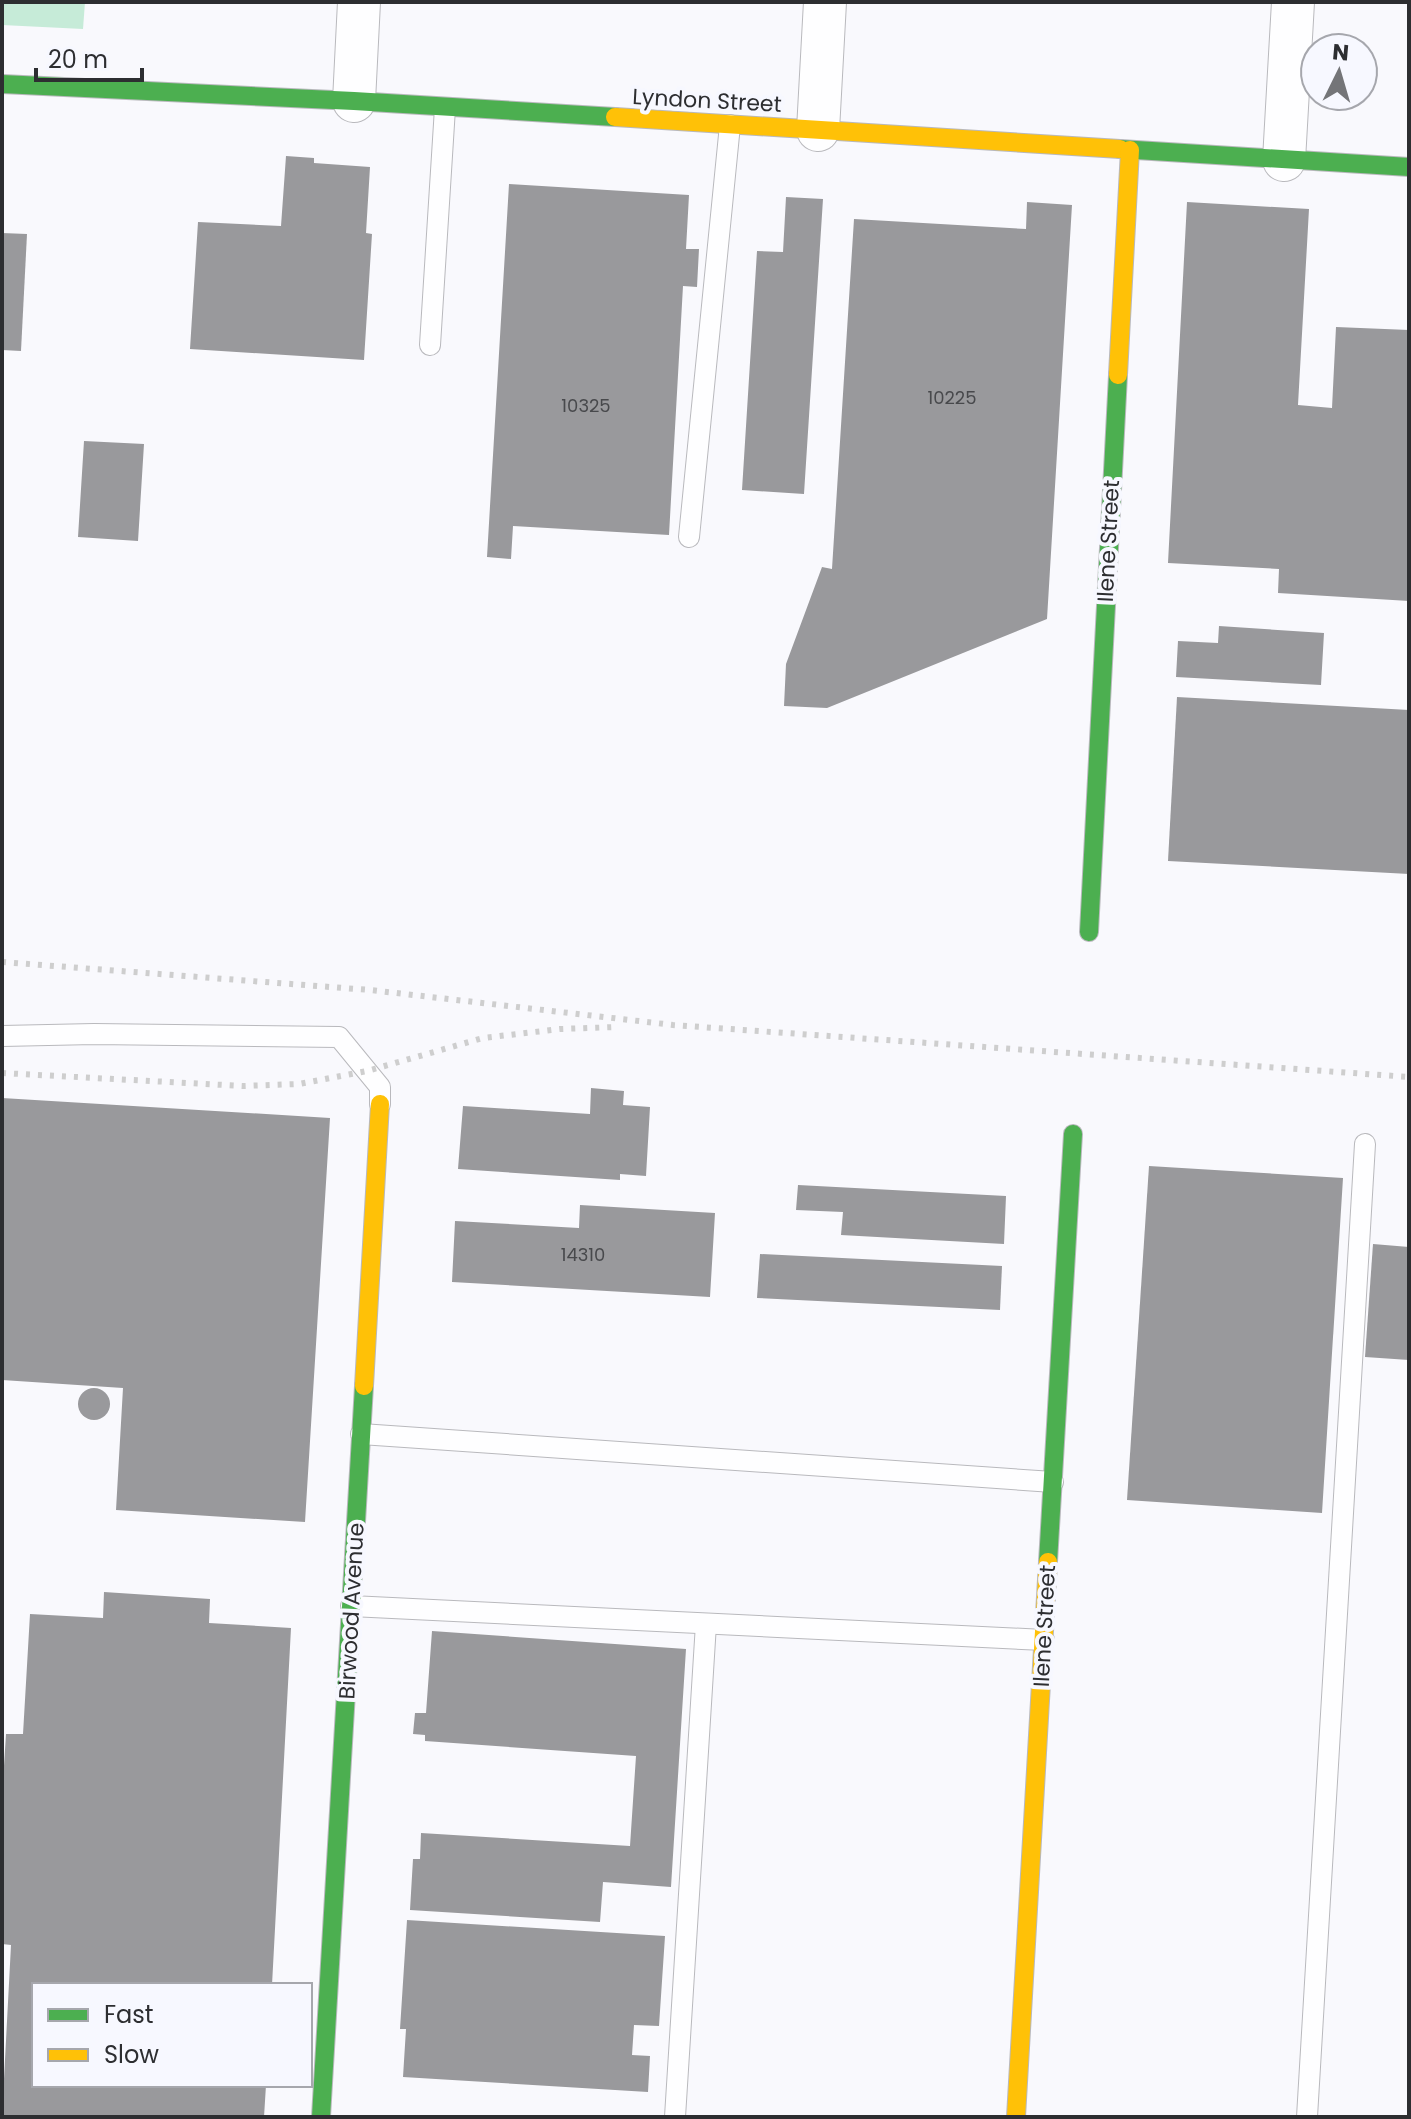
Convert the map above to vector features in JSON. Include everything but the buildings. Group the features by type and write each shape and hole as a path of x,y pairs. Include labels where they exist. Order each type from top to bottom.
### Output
{"street":[{"path":"354,101 359,2"},
{"path":"818,130 825,2"},
{"path":"1284,160 1293,2"},
{"name":"Lyndon Street","path":"2,84 354,101 1409,167"},
{"name":"Ilene Street","path":"1089,932 1130,150"},
{"name":"Birwood Avenue","path":"321,2117 380,1104"},
{"name":"Ilene Street","path":"1016,2117 1073,1134"}],"lane":[{"path":"430,345 445,108"},
{"path":"689,537 730,125"},
{"path":"2,1036 339,1037 380,1087 380,1104"},
{"path":"1307,2117 1365,1144"},
{"path":"361,1434 1053,1482"},
{"path":"351,1606 1044,1640"},
{"path":"675,2117 706,1624"}],"green space":[{"path":"2,2 85,2 83,29 2,25"}],"railway":[{"path":"2,962 370,990 673,1025 1409,1077"},
{"path":"2,1073 243,1086 299,1084 367,1071 483,1038 560,1029 617,1027"}],"traffic: fast":[{"path":"2,84 615,117"},
{"path":"1120,149 1409,167"},
{"path":"1089,932 1118,375"},
{"path":"1048,1562 1073,1134"},
{"path":"321,2117 364,1386"}],"traffic: slow":[{"path":"615,117 1120,149"},
{"path":"1118,375 1130,150"},
{"path":"364,1386 380,1104"},
{"path":"1016,2117 1048,1562"}]}
